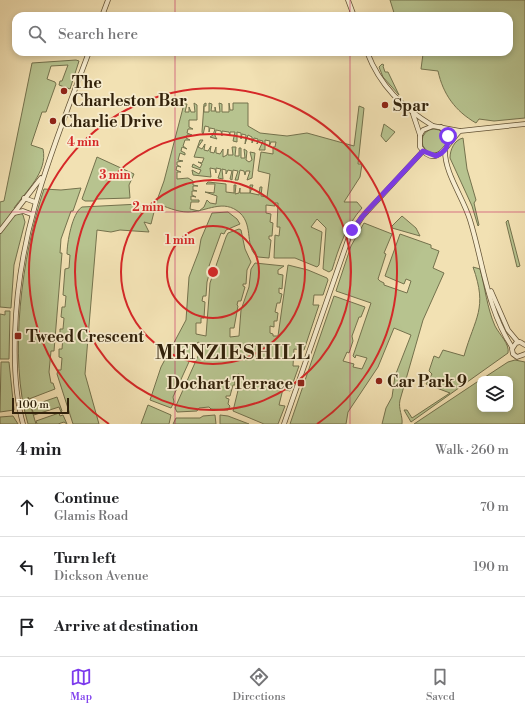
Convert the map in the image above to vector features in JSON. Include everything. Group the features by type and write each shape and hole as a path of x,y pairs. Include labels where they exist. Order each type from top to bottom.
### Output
{"street":[{"path":"104,12 108,0"},
{"path":"348,0 352,12"},
{"path":"23,424 16,385 15,325 20,266 31,214 43,176 88,56"},
{"path":"369,56 383,83 400,103 413,114 433,126 460,132 525,124"},
{"path":"413,114 420,135 420,146 423,151 436,156 445,162"},
{"path":"420,135 423,130 433,126"},
{"path":"440,127 445,131 449,143"},
{"path":"460,132 449,143 445,151 445,162 469,219 496,319 512,347 512,352 515,356 524,356"},
{"path":"284,424 349,237 362,216 423,151"},
{"path":"436,156 445,151"},
{"path":"0,232 24,198 43,176"},
{"path":"24,198 35,202"},
{"path":"13,213 23,211 31,214"},
{"path":"487,283 508,330 518,342 525,345"},
{"path":"512,347 518,342"}],"green space":[{"path":"390,0 525,0 525,118 494,121 479,119 476,123 462,113 451,101 443,87 438,71 421,69 423,56 513,56 513,12 394,12"},
{"path":"79,61 70,89 59,85 68,65 51,66 47,79 55,82 56,84 46,112 42,112 31,145 43,149 44,157 42,166 35,181 14,208 23,215 25,222 14,265 11,308 0,307 0,202 4,201 32,63"},
{"path":"382,64 384,65 385,72 388,72 399,95 383,77 379,67"},
{"path":"194,103 197,105 197,120 189,120 189,127 193,129 188,129 187,133 192,135 187,135 186,138 190,140 185,140 183,146 187,149 182,147 181,151 185,153 185,155 180,153 178,160 183,161 177,162 177,165 181,167 177,166 176,170 181,172 177,172 177,179 188,178 193,181 193,185 198,186 193,186 193,190 197,191 192,191 192,195 196,197 191,196 191,200 199,200 199,202 191,202 190,209 198,211 184,212 156,203 164,181 184,104 187,104 185,112 189,112 189,107 191,112 195,112"},
{"path":"206,103 206,106 204,106 204,112 209,112 209,103 212,104 211,111 215,111 215,107 216,112 220,112 219,103 222,104 222,112 229,112 229,103 230,110 233,110 233,103 248,103 248,126 260,133 287,136 307,133 354,146 359,106 364,108 358,164 362,164 360,177 344,202 357,202 362,208 347,229 332,270 329,272 323,269 326,228 317,219 311,227 322,232 319,265 317,267 295,258 274,258 275,235 279,236 280,227 277,227 278,203 275,203 275,206 266,205 266,213 271,214 270,222 273,223 272,236 269,236 269,239 271,240 269,258 258,257 254,253 251,248 247,224 240,213 234,209 221,206 200,210 204,207 207,200 210,203 216,204 217,196 205,192 214,193 215,184 206,184 208,182 226,184 226,192 234,193 234,185 236,185 235,194 239,193 240,188 240,193 259,195 260,187 262,187 261,196 267,197 270,174 258,171 261,152 273,154 273,147 275,147 276,142 271,142 269,147 270,141 265,140 265,150 259,150 263,141 259,140 257,144 258,139 254,138 252,143 252,137 248,135 245,144 246,135 242,134 241,139 241,133 237,132 237,142 233,141 235,132 230,132 230,136 229,132 222,131 222,136 221,131 216,130 215,136 217,139 210,137 213,135 215,129 210,128 209,132 209,127 205,126 203,135 204,104"},
{"path":"384,124 395,132 386,142 381,136"},
{"path":"434,129 439,130 445,136 445,146 439,152 434,153 429,152 423,146 422,141 423,136 429,130"},
{"path":"463,138 467,169 476,200 474,203 478,226 472,206 450,158 453,146 457,141"},
{"path":"200,140 203,140 198,147 202,149 205,144 204,150 208,151 211,146 210,152 214,153 216,147 216,153 220,154 223,149 223,157 227,155 228,149 228,155 233,155 232,147 236,147 235,156 239,156 239,148 241,148 241,158 245,158 244,149 247,151 246,160 249,162 252,160 250,152 255,153 252,178 247,180 250,171 246,171 245,175 244,171 240,170 238,180 235,180 238,171 233,170 232,180 230,179 232,171 228,170 226,174 226,170 222,169 223,179 218,178 221,169 216,168 216,173 215,169 210,168 211,177 193,175 192,170 199,174 201,170 192,167 193,164 200,168 202,164 198,162 202,163 204,158 194,157"},
{"path":"97,157 134,174 129,185 130,198 97,199 95,201 85,201 82,199"},
{"path":"250,185 253,185 250,193"},
{"path":"81,188 61,239 60,253 62,253 54,351 51,351 49,372 51,383 53,383 55,389 29,399 28,397 36,424 28,424 22,397 18,338 20,306 29,244 44,189 61,190"},
{"path":"140,204 155,208 151,224 144,222 149,232 120,230 111,232 97,230 85,374 99,424 73,424 57,374 58,370 61,370 62,358 59,357 59,349 62,349 63,337 60,337 60,329 63,329 64,318 61,317 62,307 65,307 66,296 63,295 65,269 69,268 70,255 67,254 67,249 75,215 82,207"},
{"path":"228,212 237,219 240,224 226,230 224,234 221,233 209,266 211,267 207,282 206,296 203,296 202,301 205,302 204,318 201,318 201,323 196,323 196,334 206,336 210,283 228,233 239,229 241,230 245,249 251,262 247,270 246,284 243,284 245,287 241,301 238,301 234,328 230,328 230,337 239,336 241,310 249,287 251,269 255,263 284,266 278,270 278,274 283,275 282,289 279,288 279,293 282,294 280,303 277,303 275,312 278,313 277,321 274,321 274,327 270,326 270,333 273,334 273,336 278,336 288,265 308,270 327,278 328,280 323,295 314,295 313,305 319,305 304,350 294,349 293,366 299,366 290,391 283,389 279,405 285,406 278,424 264,424 233,411 241,378 239,374 234,376 235,385 233,385 230,396 226,396 226,398 229,399 228,404 230,406 228,410 211,409 209,407 199,408 197,411 177,412 175,408 202,347 202,344 198,342 173,397 174,402 171,408 150,400 161,367 186,320 189,277 199,251 201,239 212,213"},
{"path":"402,216 416,228 420,236 392,228 392,226"},
{"path":"508,220 520,266 517,267 506,222"},
{"path":"364,223 392,234 384,253 386,254 378,279 384,283 384,285 407,293 411,281 406,279 404,284 385,276 400,234 431,245 431,248 439,251 433,268 444,273 423,320 400,400 402,424 382,424 386,408 392,397 395,376 411,335 394,328 378,367 348,412 346,424 290,424 334,296 365,307 361,317 359,317 352,336 353,341 349,353 347,352 343,361 354,364 353,367 362,369 367,358 356,355 355,358 353,356 371,303 336,291 351,246"},
{"path":"473,267 480,269 492,319 506,343 508,353 411,422 404,410 407,410 412,418 450,393 426,384 432,374 429,371 434,356 439,358 443,350 464,356 476,322 480,303 477,281"},
{"path":"5,311 10,311 9,359 0,359 0,314 5,315"},
{"path":"515,360 525,362 525,424 414,424 477,382 477,412 513,412 513,376 487,376 508,362"},
{"path":"1,362 9,362 14,410 0,412"},
{"path":"57,397 62,411 61,412 59,407 34,415 31,406"},
{"path":"148,405 171,415 169,424 141,424"},
{"path":"59,413 60,416 63,415 67,424 64,422 58,424 37,424 36,421"},
{"path":"215,415 216,424 173,424 176,418 200,418 203,416"},
{"path":"220,415 228,416 249,424 220,424"},
{"path":"13,416 18,424 0,424 0,417"}],"place":[{"name":"The Charleston Bar","path":"64,91"},
{"name":"Spar","path":"385,105"},
{"name":"Charlie Drive","path":"53,121"},
{"name":"Tweed Crescent","path":"18,336"},
{"name":"Car Park 9","path":"379,381"},
{"name":"Dochart Terrace","path":"301,383"}],"district":[{"name":"MENZIESHILL","path":"233,352"}],"route":[{"path":"352,230 356,223 423,151 427,154 436,156 445,151 449,143 448,136"}]}
